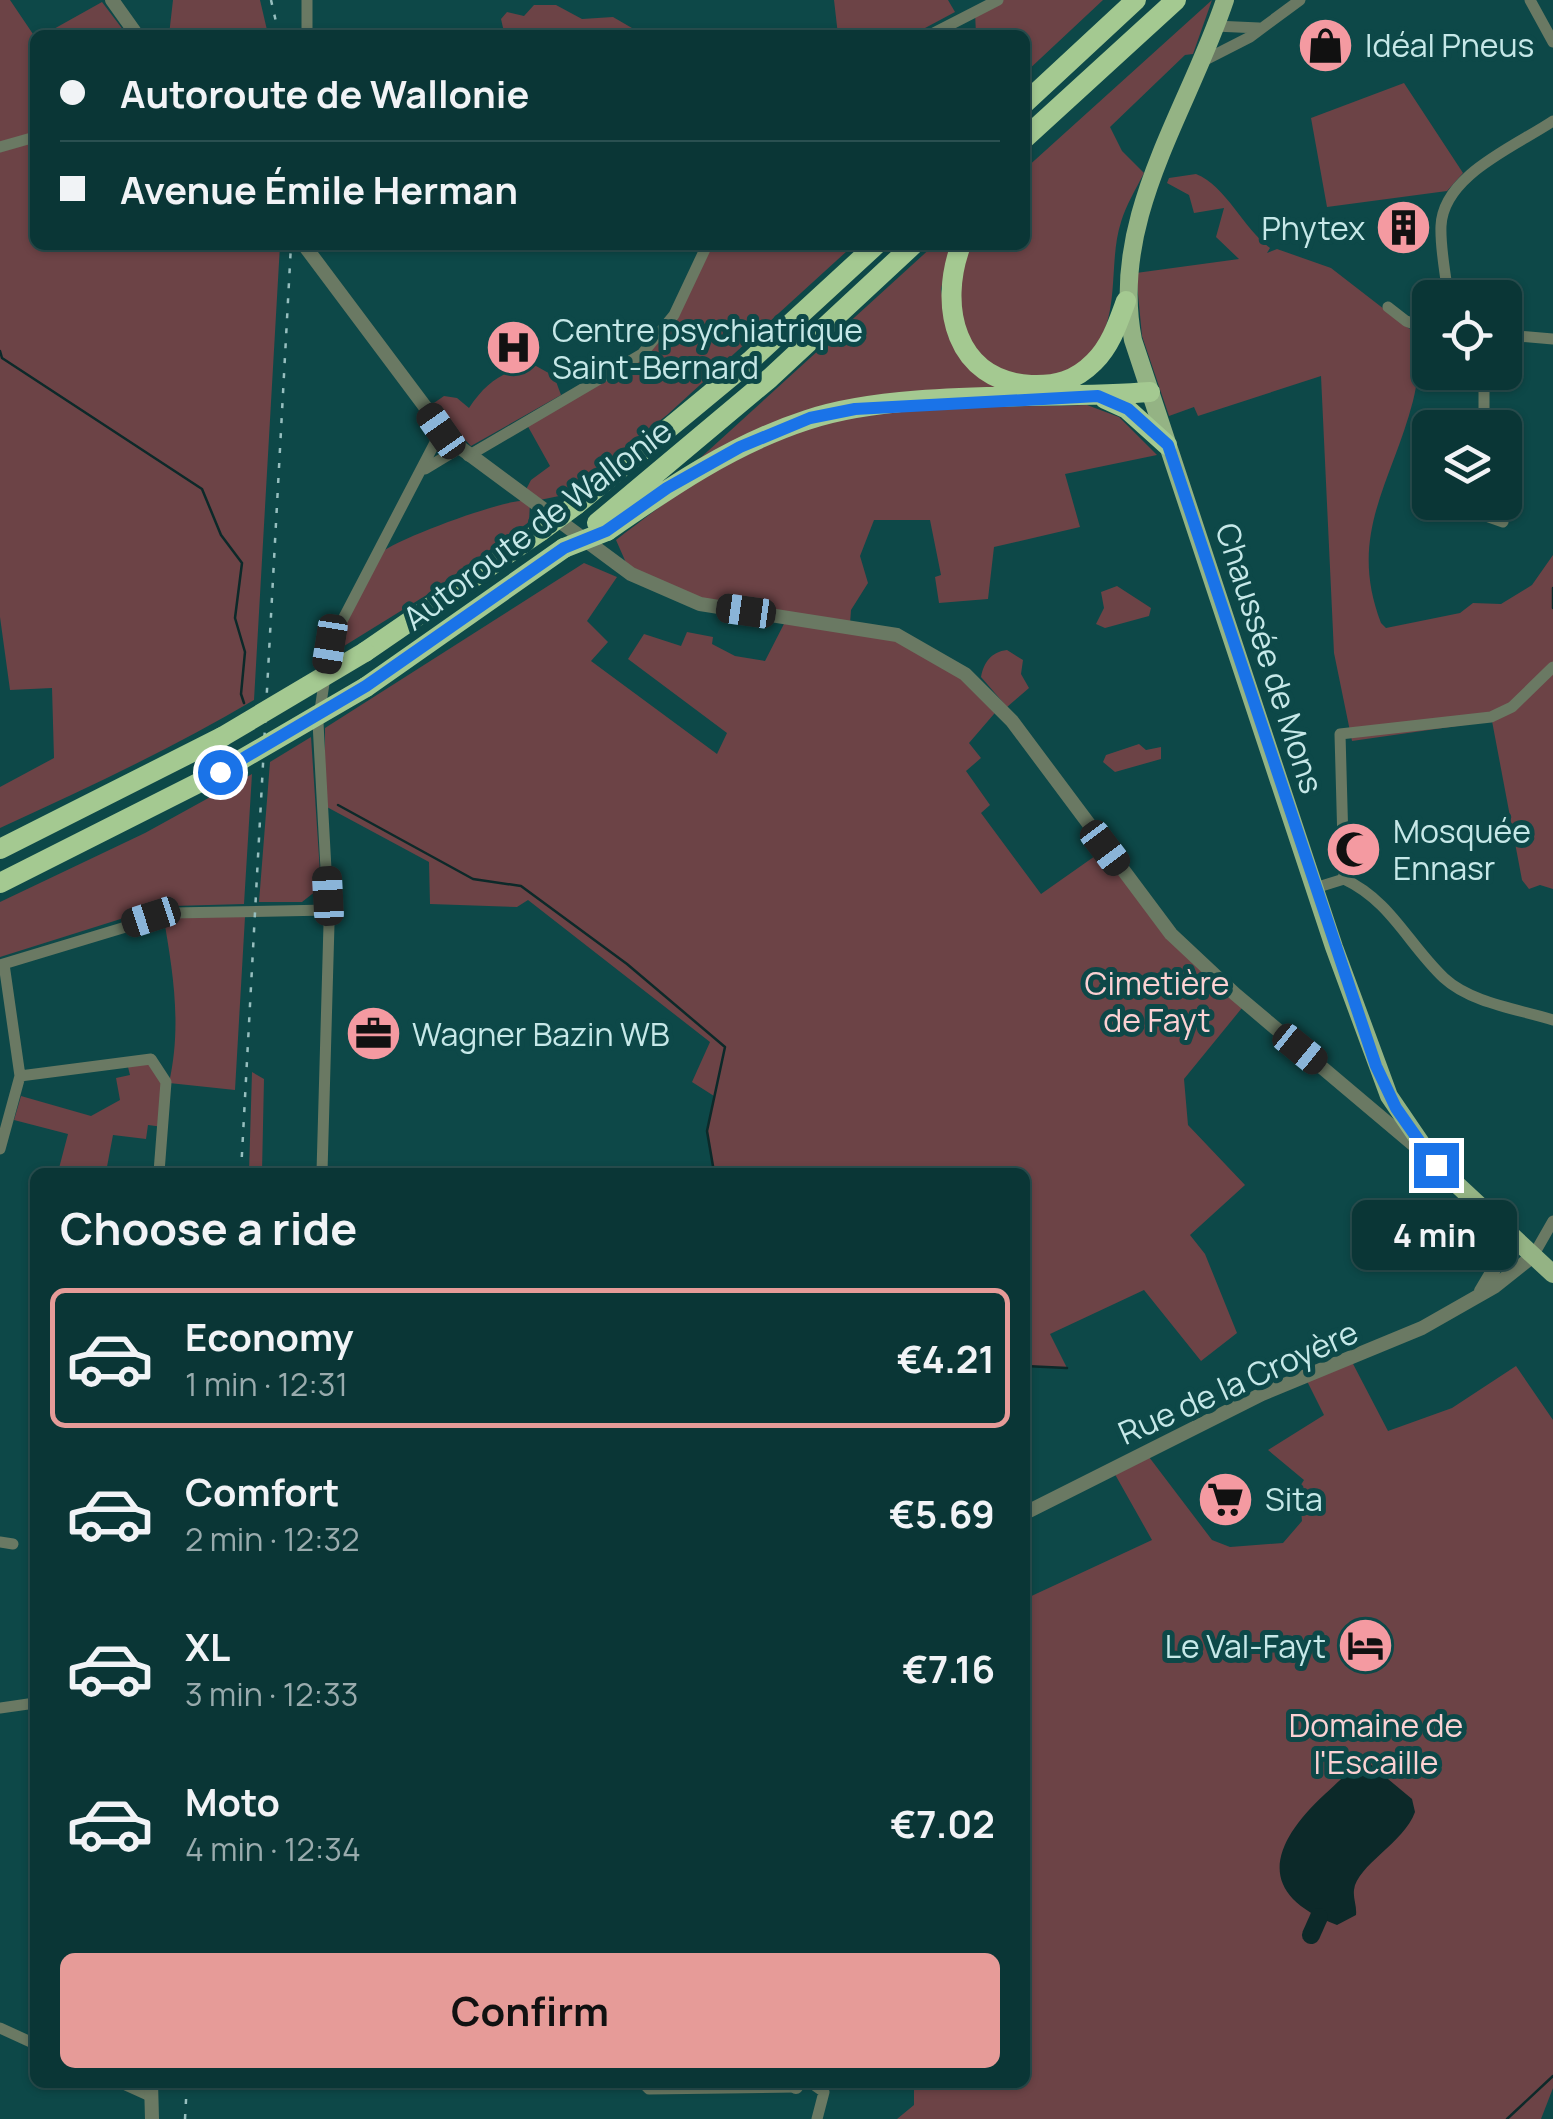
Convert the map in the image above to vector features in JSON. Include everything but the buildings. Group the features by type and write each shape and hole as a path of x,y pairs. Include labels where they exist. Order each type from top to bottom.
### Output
{"highway":[{"path":"1030,98 1136,0"},
{"path":"1030,133 1176,0"},
{"name":"Autoroute de Wallonie","path":"0,850 222,737 366,652 542,531 696,408 870,250"},
{"name":"Autoroute de Wallonie","path":"0,883 220,772 366,686 564,548 602,527 908,250"},
{"path":"960,250 951,294 962,347 984,371 1001,379 1058,386 1148,386"},
{"path":"1058,386 1087,369 1102,354 1126,301"},
{"path":"602,527 724,455 810,418 930,402 1098,396 1148,386"},
{"path":"1098,396 1128,409 1168,445"}],"main road":[{"path":"1126,301 1128,259 1139,216 1224,2"},
{"name":"Chaussée de Mons","path":"1126,301 1148,386 1334,947 1397,1116 1436,1165 1553,1274"}],"street":[{"path":"112,0 133,30"},
{"path":"306,0 307,30"},
{"path":"940,30 998,0"},
{"path":"1201,62 1300,0"},
{"path":"1530,0 1553,42"},
{"path":"1224,2 1253,28"},
{"path":"1213,32 1253,28"},
{"path":"1213,32 1236,43"},
{"path":"1446,280 1441,224 1450,198 1464,180 1553,121"},
{"path":"0,147 30,138"},
{"path":"311,250 441,431 463,453 658,589 710,606 897,636 965,674 1012,721 1171,934 1234,994 1368,1100 1397,1116"},
{"path":"422,472 642,354 674,316 705,250"},
{"path":"1388,307 1412,323"},
{"path":"1522,336 1553,339"},
{"path":"322,1168 328,910 318,723 330,644 441,431"},
{"path":"1499,520 1503,522"},
{"path":"1344,880 1340,734 1382,732 1498,714 1553,667"},
{"path":"1315,888 1344,880 1378,899 1443,978 1460,990 1553,1020"},
{"path":"0,1149 20,1076 2,964 172,912 328,910"},
{"path":"20,1076 150,1059 166,1082 159,1168"},
{"path":"1368,1100 1381,1090 1376,1066"},
{"path":"1473,1300 1506,1249 1488,1214"},
{"path":"1533,1256 1553,1221"},
{"name":"Rue de la Croyère","path":"1030,1510 1246,1402 1366,1354 1473,1300 1533,1256"},
{"path":"0,1708 30,1704"},
{"path":"0,2028 30,2042"},
{"path":"648,2088 679,2088"},
{"path":"812,2088 824,2092 817,2119"},
{"path":"150,2089 152,2119"}],"green space":[{"path":"0,0 10,0 30,30 30,250 280,250 254,700 161,751 0,828 0,787 54,758 52,688 10,690 0,617"},
{"path":"173,0 260,0 267,30 170,30"},
{"path":"834,0 948,0 955,12 921,30 837,30"},
{"path":"998,0 1103,0 1030,68 1030,30 976,30 975,12"},
{"path":"1212,0 1193,54 1185,55 1110,127 1122,151 1144,173 1121,222 1111,304 1102,335 1078,364 1060,373 1039,376 1018,375 981,357 967,341 957,303 966,250 1030,250 1030,164"},
{"path":"102,2 123,30 52,30"},
{"path":"534,5 556,5 582,19 613,17 635,30 504,30 501,19 507,12 524,16"},
{"path":"1404,83 1463,173 1447,191 1327,207 1311,118"},
{"path":"1196,174 1207,180 1270,248 1267,253 1277,249 1331,268 1412,331 1413,401 1376,509 1371,535 1372,591 1386,628 1460,613 1473,603 1501,604 1532,585 1553,555 1553,889 1540,885 1529,889 1522,880 1492,721 1352,741 1334,653 1321,376 1198,416 1194,407 1169,416 1142,336 1136,273 1239,259 1216,237 1224,208 1194,213 1189,195 1167,183 1169,178"},
{"path":"704,250 847,251 667,415 564,495 530,502 529,522 425,596 336,651 355,589 375,557 444,523 520,501 531,480 550,466 526,423 630,364 663,332"},
{"path":"929,250 950,250 941,289 949,338 1023,392 906,398 697,461"},
{"path":"536,366 554,376 561,395 471,446 431,405 444,396 457,398 469,408 497,378"},
{"name":"Cimetière de Fayt","path":"1087,405 1119,417 1157,455 1065,474 1080,527 994,547 988,599 939,603 935,577 941,575 930,520 874,520 860,556 868,583 851,610 850,624 919,644 1000,707 969,743 981,758 966,771 990,805 981,813 1041,894 1105,849 1158,919 1246,1003 1184,1079 1188,1125 1245,1185 1190,1235 1205,1254 1237,1333 1201,1361 1144,1290 1050,1334 1067,1368 1030,1366 1030,1168 713,1168 707,1131 714,1096 692,1082 710,1042 528,900 517,907 430,904 429,862 325,806 325,728 584,563 617,577 587,621 608,642 591,661 717,754 727,733 628,659 644,634 681,646 687,632 713,637 712,644 735,656 765,661 788,616 710,606 631,574 616,540 735,458 787,434 813,425 880,413"},
{"path":"1117,586 1151,608 1149,616 1105,628 1096,624 1104,608 1101,592"},
{"path":"1007,650 1023,660 1021,674 1029,688 1007,707 981,677 989,659"},
{"path":"311,737 321,887 302,902 259,902 270,762"},
{"path":"1139,744 1146,750 1161,747 1161,759 1115,772 1103,762 1106,755"},
{"path":"252,774 244,904 146,911 0,957 0,902 145,833"},
{"path":"163,914 245,917 235,1090 169,1083 175,1019"},
{"path":"141,1057 163,1072 163,1127 148,1125 146,1139 113,1135 107,1168 59,1168 68,1134 14,1120 21,1096 91,1116 120,1100 116,1078 130,1075 126,1059"},
{"path":"252,1072 264,1079 262,1168 249,1168"},
{"name":"Domaine de l'Escaille","path":"1351,1360 1388,1431 1452,1408 1516,1366 1553,1420 1553,2088 1541,2119 897,2119 914,2105 914,2088 1030,2088 1030,1597 1152,1540 1112,1469 1146,1453 1212,1540 1230,1547 1283,1543 1302,1521 1299,1488 1304,1480 1268,1450 1324,1415 1305,1377"}],"water":[{"path":"1370,1764 1412,1799 1415,1812 1401,1834 1357,1881 1356,1915 1337,1925 1310,1913 1282,1883 1283,1849 1292,1831 1325,1794 1351,1771"}],"waterway":[{"path":"0,351 2,358 202,489 221,535 242,563 235,618 245,652 241,694 244,703"},
{"path":"1553,588 1553,608"},
{"path":"338,805 473,879 521,886 627,964 725,1047 707,1131 713,1168"},
{"path":"1030,1366 1067,1368"},
{"path":"1311,1935 1319,1917"},
{"path":"1507,2119 1553,2076"}],"railway":[{"path":"271,0 278,30"},
{"path":"241,1168 291,250"},
{"path":"185,2119 187,2088"}],"place":[{"name":"Idéal Pneus","path":"1326,45"},
{"name":"Phytex","path":"1404,228"},
{"name":"Centre psychiatrique Saint-Bernard","path":"513,348"},
{"name":"Mosquée Ennasr","path":"1354,849"},
{"name":"Wagner Bazin WB","path":"373,1034"},
{"name":"Sita","path":"1226,1499"},
{"name":"Le Val-Fayt","path":"1365,1646"}],"route":[{"path":"220,772 366,686 564,548 606,531 667,488 740,447 810,418 855,409 1098,396 1128,409 1168,445 1376,1066 1396,1108 1436,1165"}]}
